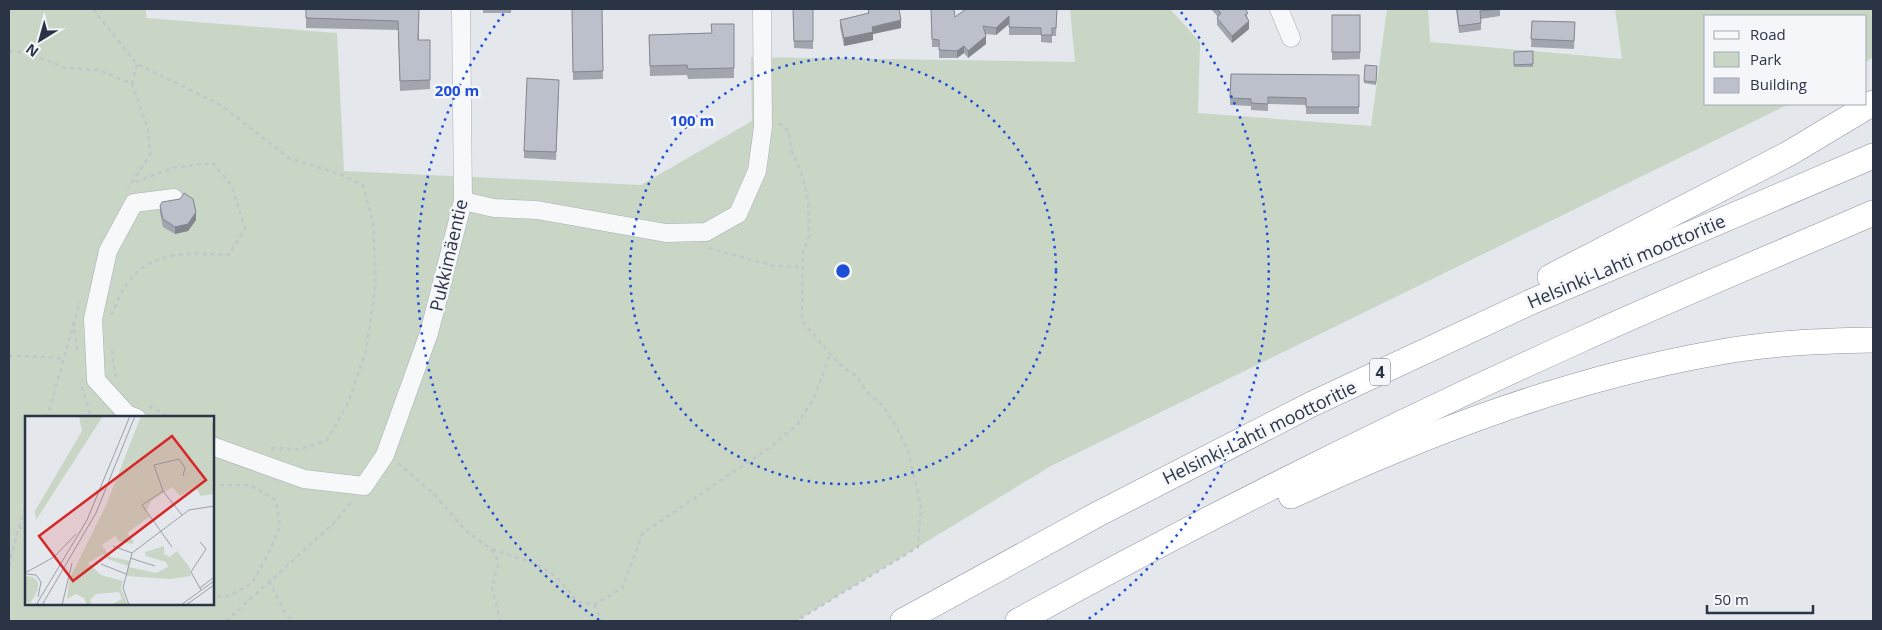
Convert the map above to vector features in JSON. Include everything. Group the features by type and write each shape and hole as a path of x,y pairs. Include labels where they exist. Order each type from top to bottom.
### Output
{"highway":[{"path":"1312,404 1519,292 1788,154 1873,103"},
{"name":"Helsinki-Lahti moottoritie","path":"903,621 1098,514 1312,404 1533,301 1873,156"},
{"path":"1018,621 1194,527 1341,453 1580,340 1873,213"},
{"path":"1194,527 1251,515 1393,449 1548,393 1633,370 1717,352 1803,342 1873,340"}],"street":[{"name":"Pukkimäentie","path":"364,486 386,452 429,332 463,201 461,9"},
{"path":"463,201 494,208 536,210 666,233 706,232 738,214 757,171 763,121 762,9"},
{"path":"1279,9 1291,38"},
{"path":"142,411 127,414 96,380 93,319 108,252 134,203 174,198"},
{"path":"214,447 304,479 364,486"}],"path":[{"path":"93,9 137,64 221,105 290,158 339,174 363,185 373,223 376,282 366,351 348,403 327,440 300,449 260,448"},
{"path":"9,51 28,52 66,68 99,70 132,84"},
{"path":"126,191 150,155 148,128 132,84 137,64"},
{"path":"763,121 771,117 789,131 791,149 802,172 808,199 809,236 803,253 802,321 830,355 856,376 868,393 883,406 908,451 921,506 918,547 796,621"},
{"path":"73,319 110,318 125,286 149,262 191,252 229,255 245,228 231,185 213,163 176,167 130,184"},
{"path":"691,233 701,244 720,252 774,266 802,267"},
{"path":"110,342 115,374 120,382"},
{"path":"386,452 438,498 465,530 491,549 525,558 542,566 567,587 576,601 594,604 622,588 643,534 769,448 797,425 814,398 830,355"},
{"path":"9,356 52,357 63,360"},
{"path":"142,411 163,416"},
{"path":"214,485 250,485 276,500 280,525 271,548 252,583 229,596 214,597"},
{"path":"226,621 334,523 364,486"},
{"path":"9,566 25,510"},
{"path":"19,526 25,531"},
{"path":"491,549 496,557 498,566 492,587 500,621"},
{"path":"269,581 285,613 293,621"},
{"path":"594,604 602,621"}],"green space":[{"path":"9,9 146,9 146,18 337,33 344,171 641,185 752,121 751,57 1075,62 1070,9 1170,9 1200,42 1198,113 1371,126 1387,9 1428,9 1430,42 1622,59 1615,9 1873,9 1873,57 1867,61 1867,15 1704,15 1704,105 1787,105 1051,466 796,621 9,621"}],"building":[{"path":"306,9 419,9 418,40 430,40 430,80 400,81 398,21 306,18"},
{"path":"572,9 602,9 603,71 573,72"},
{"path":"793,9 813,9 813,41 794,41"},
{"path":"868,9 899,9 901,20 872,27 873,32 844,38 840,20 869,13"},
{"path":"931,9 954,9 955,17 966,9 1057,9 1056,28 1052,28 1052,35 1041,35 1041,28 1009,27 1009,16 996,28 983,26 986,36 968,51 964,46 957,51 939,50 939,40 932,39"},
{"path":"1217,9 1245,9 1248,13 1245,15 1249,21 1232,36 1217,18 1221,13"},
{"path":"1457,9 1499,9 1480,11 1481,23 1459,26"},
{"path":"1332,15 1360,15 1360,52 1332,52"},
{"path":"1532,21 1575,22 1574,41 1531,39"},
{"path":"711,24 734,24 734,68 688,69 687,65 650,66 649,35 712,33"},
{"path":"1533,51 1533,64 1514,65 1514,52"},
{"path":"1365,65 1377,66 1376,82 1364,81"},
{"path":"1231,74 1359,75 1359,107 1306,107 1306,98 1268,97 1268,104 1251,103 1251,99 1230,98"},
{"path":"527,78 559,80 556,152 524,151"},
{"path":"184,193 193,199 196,212 188,224 175,227 163,219 160,206 162,202 180,199"}]}
